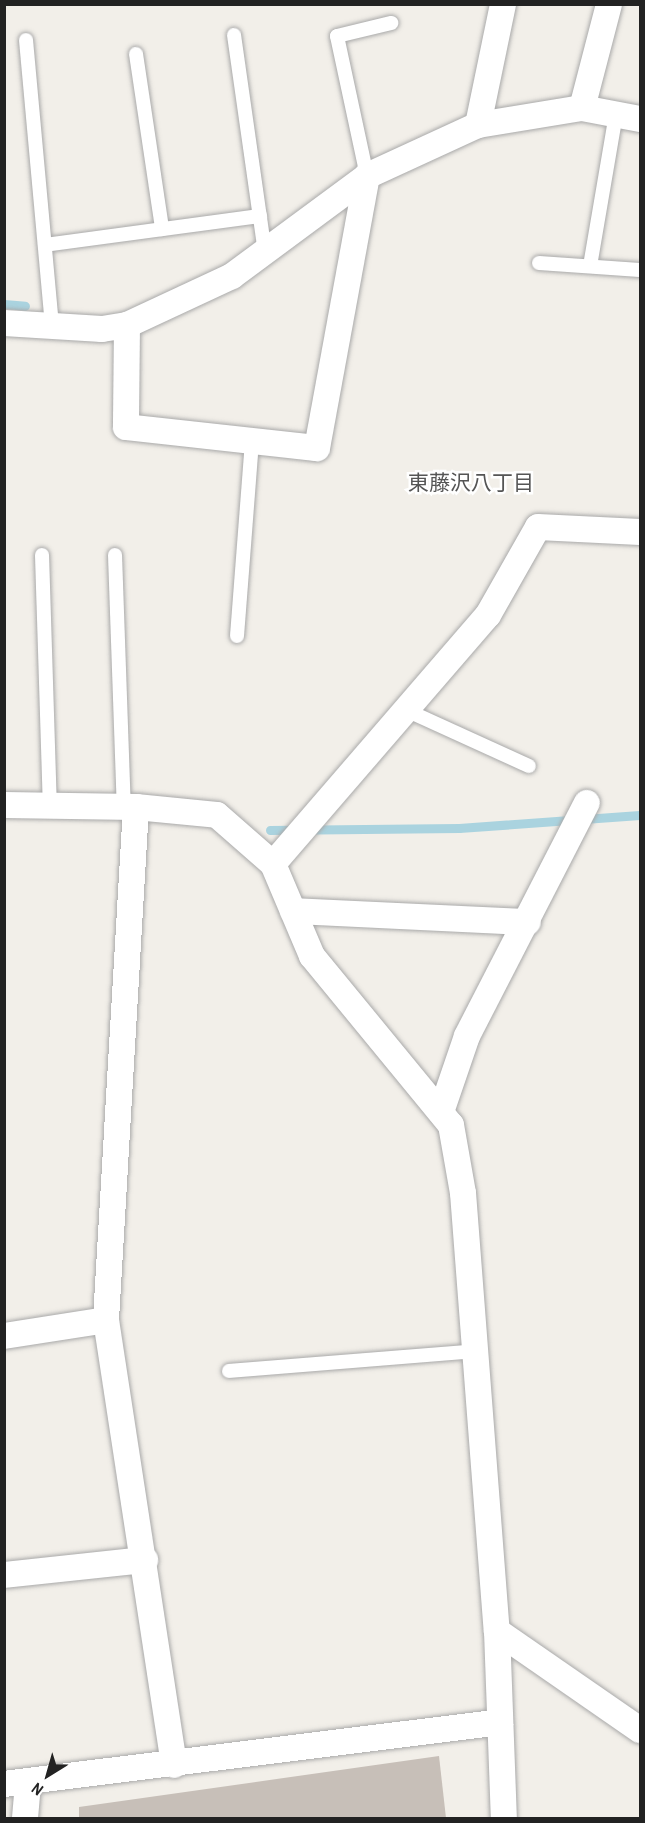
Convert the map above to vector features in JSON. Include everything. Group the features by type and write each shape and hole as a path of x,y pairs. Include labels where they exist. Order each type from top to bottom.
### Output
{"street":[{"path":"478,125 503,4"},
{"path":"582,108 609,4"},
{"path":"4,323 52,326 127,325 232,276 367,176 478,125 582,108 640,119"},
{"path":"127,325 126,427 317,448 367,176"},
{"path":"273,864 488,615 538,527 640,532"},
{"path":"441,1112 467,1036 528,922 587,803"},
{"path":"4,805 130,807 217,815 273,864 312,956 451,1125 463,1193 497,1631 504,1818"},
{"path":"130,807 106,1320 145,1560 174,1765"},
{"path":"293,911 528,922"},
{"path":"4,1336 106,1320"},
{"path":"4,1575 145,1560"},
{"path":"497,1631 640,1730"},
{"path":"25,1818 16,1784 500,1722"}],"lane":[{"path":"367,176 338,36 391,23"},
{"path":"234,34 265,252"},
{"path":"26,40 52,326"},
{"path":"136,54 162,229"},
{"path":"590,266 616,114"},
{"path":"45,245 260,216"},
{"path":"539,263 640,270"},
{"path":"237,636 252,441"},
{"path":"42,555 50,806"},
{"path":"115,555 130,807"},
{"path":"406,710 529,766"},
{"path":"229,1371 475,1351"}],"building":[{"path":"439,1756 446,1818 79,1818 79,1807"}],"waterway":[{"path":"4,304 25,306"},
{"path":"270,830 459,828 640,815"}],"district":[{"name":"東藤沢八丁目","path":"471,483"}]}
